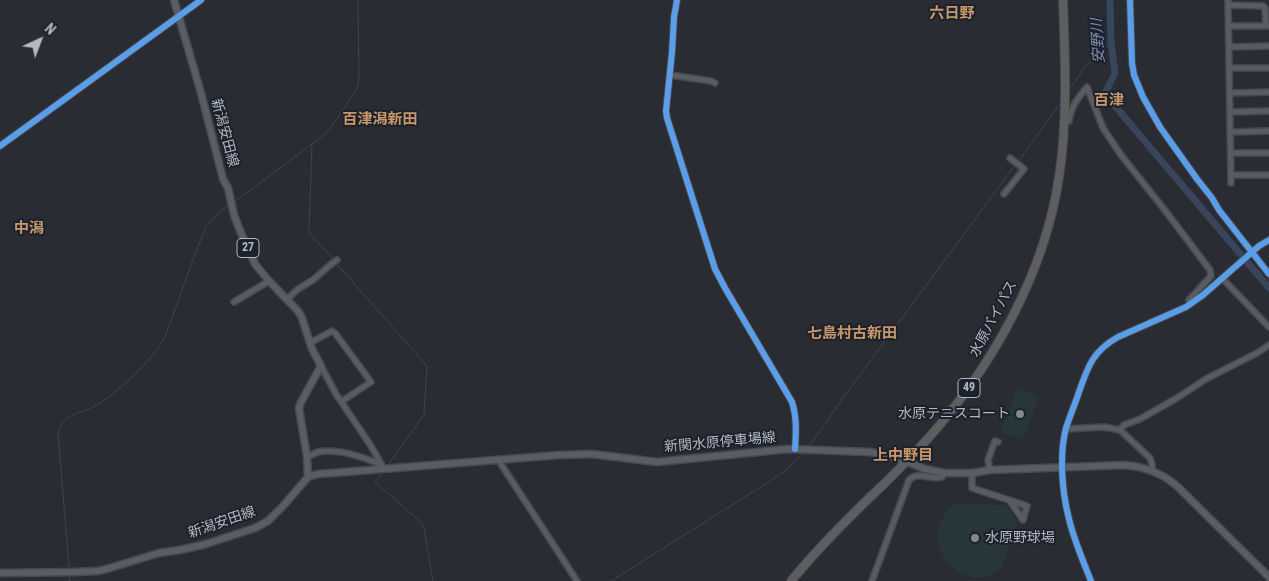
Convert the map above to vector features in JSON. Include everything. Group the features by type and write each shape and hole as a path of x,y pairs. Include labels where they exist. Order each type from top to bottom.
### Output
{"highway":[{"name":"水原バイパス","path":"791,581 830,537 932,435 964,394 992,353 1018,306 1050,222 1059,178 1063,136 1065,44 1063,0"}],"main road":[{"name":"新潟安田線","path":"174,0 223,179 228,188 234,215 241,233 255,264 298,311 321,366"},
{"path":"308,477 307,457 299,408 321,366"},
{"name":"新関水原停車場線","path":"308,477 318,474 382,467 499,461 559,455 592,454 657,462 798,449 883,454 907,461 924,469 944,473 1125,465 1152,471 1165,477 1177,486 1269,577"},
{"name":"新潟安田線","path":"0,573 98,571 159,553 206,544 255,528 268,521 308,477"}],"street":[{"path":"0,146 201,0"},
{"path":"676,0 666,111 667,118 715,269 792,402 796,414 798,449"},
{"path":"1130,0 1132,63 1142,97 1160,127 1250,254 1269,274"},
{"path":"1229,26 1267,26 1265,8 1263,6 1228,3 1232,183"},
{"path":"1229,47 1269,46"},
{"path":"1230,68 1269,68"},
{"path":"670,75 715,83"},
{"path":"1069,120 1074,103 1087,87 1103,128 1121,155 1210,270 1211,276 1189,300"},
{"path":"1230,93 1269,92"},
{"path":"1230,112 1269,111"},
{"path":"1231,132 1269,131"},
{"path":"1231,153 1269,153"},
{"path":"1004,194 1024,169 1010,158"},
{"path":"1231,175 1269,174"},
{"path":"1091,581 1069,520 1062,467 1066,429 1092,359 1108,343 1118,337 1186,307 1269,240"},
{"path":"287,300 298,289 313,280 336,261"},
{"path":"1224,277 1269,327"},
{"path":"234,302 269,281"},
{"path":"310,343 332,332 335,333 371,382 342,401"},
{"path":"1120,430 1124,425 1140,419 1206,379 1269,345"},
{"path":"321,366 382,467"},
{"path":"1066,429 1104,427 1120,430 1150,458 1152,471"},
{"path":"990,470 988,460 995,441 998,442"},
{"path":"307,457 319,452 334,452 368,459 382,467"},
{"path":"499,461 576,581"},
{"path":"872,581 909,480 911,477 918,475 939,479 944,473"},
{"path":"972,473 972,488 1010,501"}],"shaded area":[{"name":"水原テニスコート","path":"1017,388 1039,396 1023,440 1001,432"},
{"name":"水原野球場","path":"954,504 1006,505 1017,521 1001,570 983,577 963,575 955,570 942,555 939,546 939,526 947,511"}],"waterway":[{"path":"233,203 320,138 330,128 354,93 359,78 358,0"},
{"name":"安野川","path":"1110,0 1111,42 1115,73 1105,93 1269,288"},
{"path":"1069,91 1084,68 1111,42"},
{"path":"1018,162 1061,102"},
{"path":"312,145 309,229 310,234 334,260"},
{"path":"808,448 1015,165"},
{"path":"69,568 58,433 61,426 67,418 93,407 110,396 154,354 165,337 206,227 220,211 230,205"},
{"path":"336,263 427,366 424,415 388,465"},
{"path":"611,581 767,483 786,470 804,453"},
{"path":"382,473 375,482 422,523 433,581"},
{"path":"69,575 70,581"}],"cycle path":[{"path":"0,146 201,0"},
{"path":"677,0 666,111 667,118 715,269 792,402 796,431 795,449"},
{"path":"1130,0 1132,63 1134,75 1143,97 1160,127 1219,210 1269,274"},
{"path":"1091,581 1069,519 1063,485 1062,462 1066,428 1092,360 1103,348 1118,337 1186,307 1203,295 1259,246 1269,240"}],"place":[{"name":"水原テニスコート","path":"1020,414"},
{"name":"水原野球場","path":"975,538"}],"district":[{"name":"六日野","path":"952,14"},
{"name":"百津","path":"1109,101"},
{"name":"百津潟新田","path":"380,120"},
{"name":"中潟","path":"29,229"},
{"name":"七島村古新田","path":"852,334"},
{"name":"上中野目","path":"903,456"}]}
